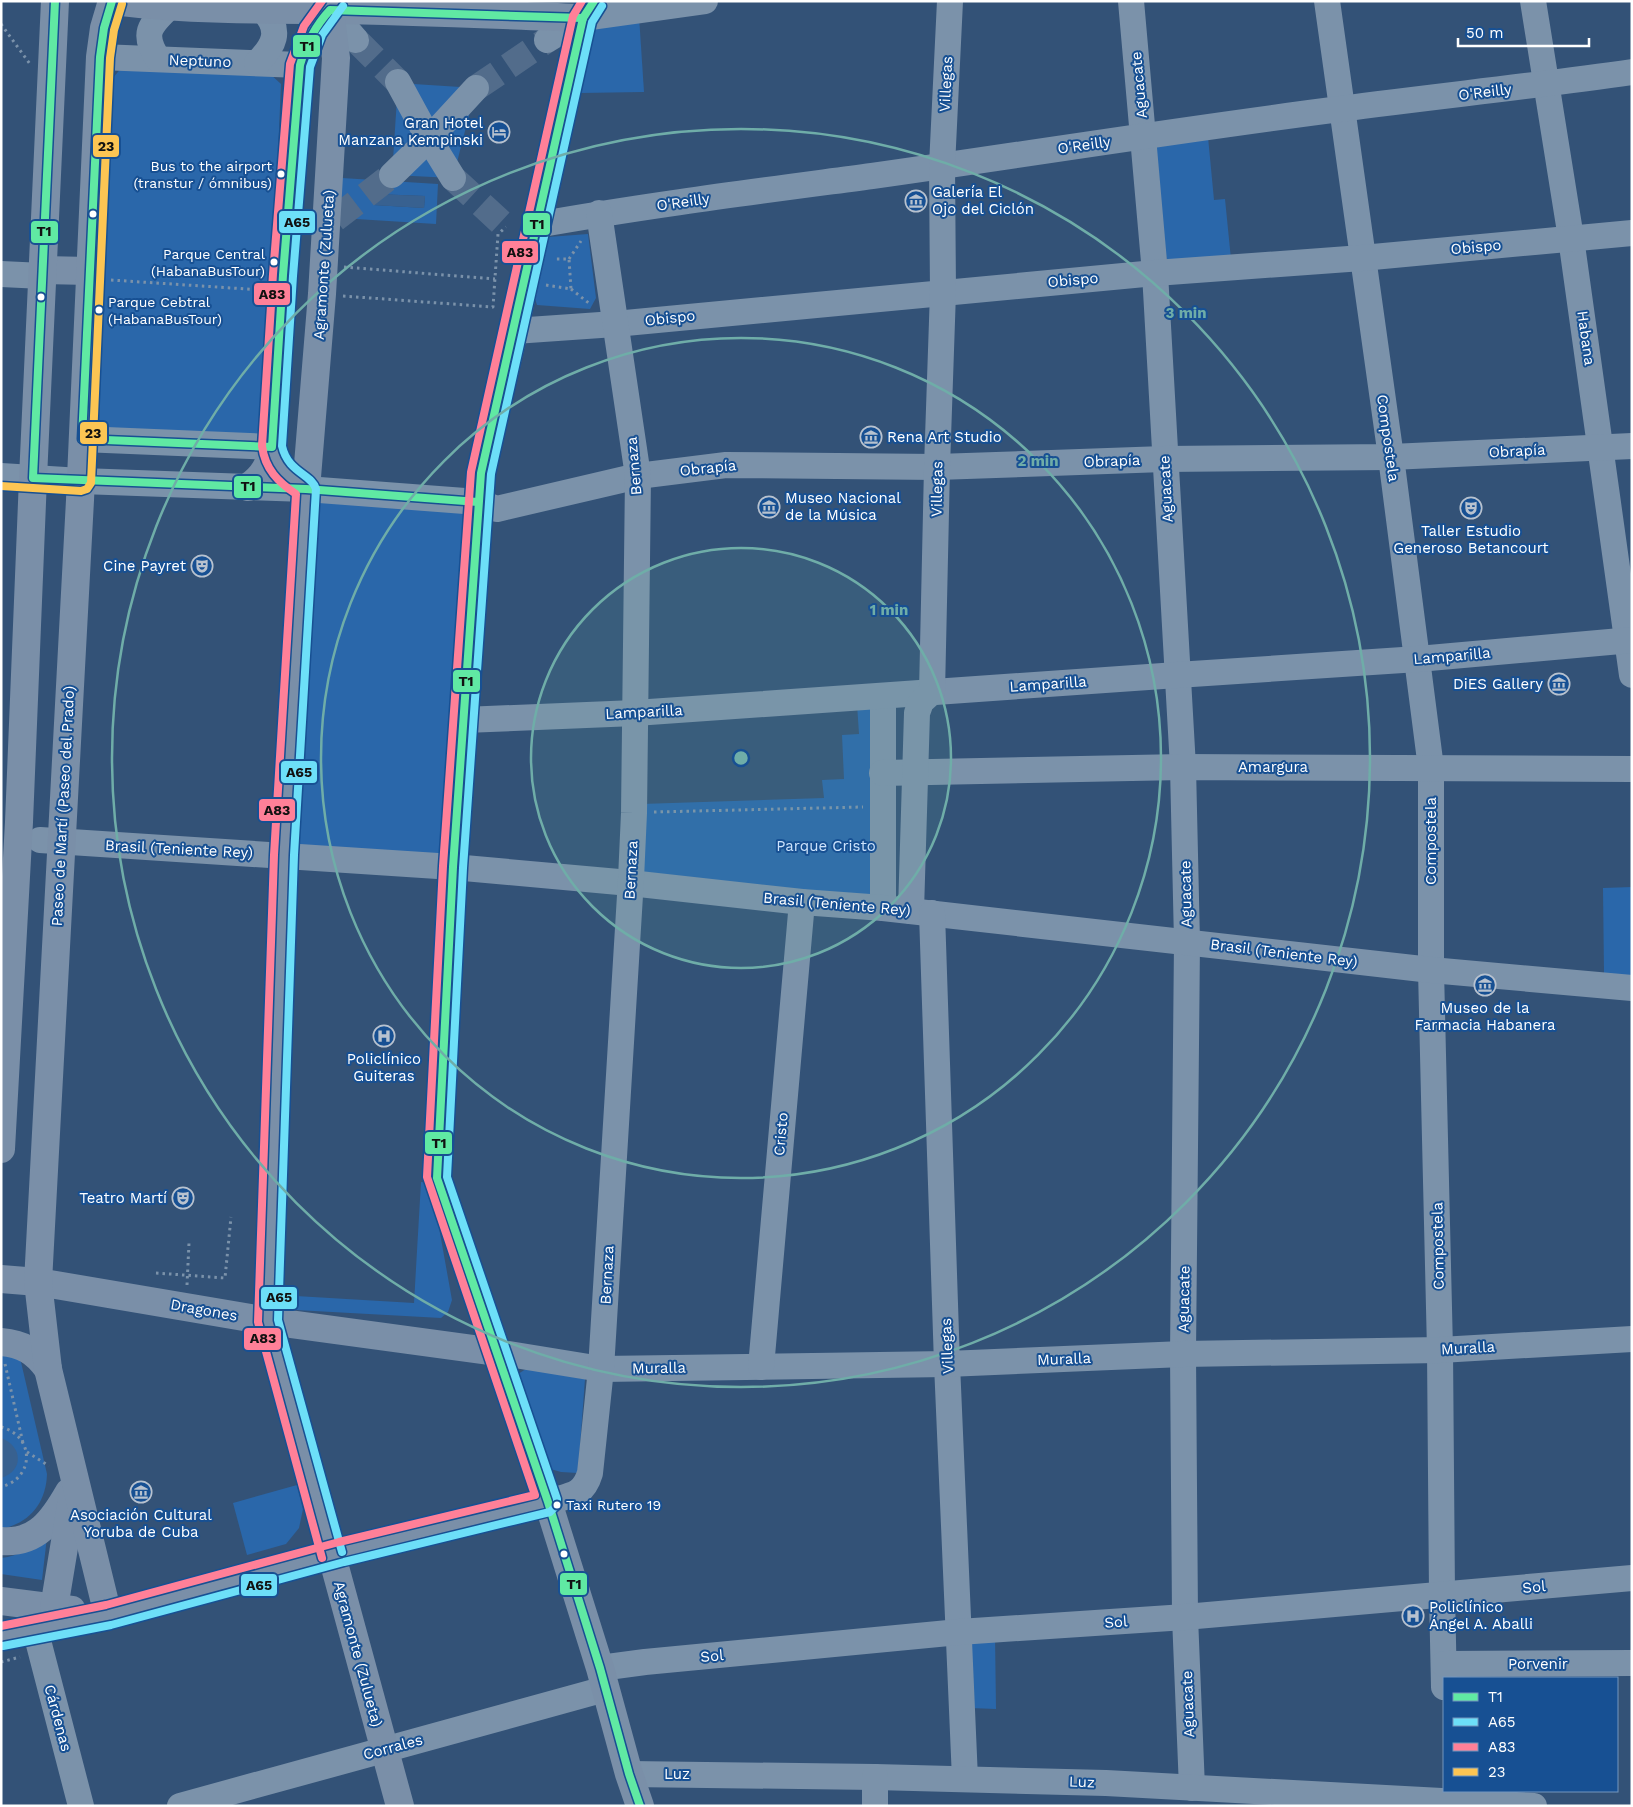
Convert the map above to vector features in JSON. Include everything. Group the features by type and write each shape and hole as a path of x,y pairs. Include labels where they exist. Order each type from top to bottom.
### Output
{"main road":[{"path":"1,1149 19,822 55,1"},
{"path":"112,1 169,7 264,11 332,6 589,10 536,225 481,473 452,867 437,1178 548,1502 603,1678 629,1774 640,1806"},
{"name":"Paseo de Martí (Paseo del Prado)","path":"54,1608 75,1482 48,1369 38,1282 57,902 54,835 91,481 82,439 89,275 100,57 104,28 112,1"},
{"path":"248,487 262,474 268,464 272,446 283,275 300,65 305,46 311,34 332,6"},
{"name":"Agramonte (Zulueta)","path":"332,6 336,58 322,294 306,489 284,855 268,1321 400,1806"},
{"path":"43,273 89,275"},
{"path":"272,446 274,458 280,469 306,489"},
{"path":"19,822 21,829 32,839 54,835"},
{"path":"14,900 21,888 26,884 40,882 52,889 57,902"},
{"name":"Dragones","path":"1,1279 38,1282 268,1321 496,1352"},
{"path":"2,1350 14,1343 28,1348 40,1357 48,1369"},
{"path":"1,1541 27,1538 41,1530 52,1520 75,1482"},
{"path":"75,1482 108,1615"},
{"path":"1,1636 108,1615 332,1555 548,1502"},
{"path":"294,1565 309,1548 322,1520"},
{"path":"1,1600 108,1615"},
{"path":"35,1630 54,1608"}],"street":[{"path":"547,40 589,10 705,1"},
{"name":"Villegas","path":"950,1 942,166 943,292 932,692 921,702 917,713 915,773 921,912 947,1364 964,1779"},
{"name":"Aguacate","path":"1132,1 1155,273 1164,459 1183,767 1187,942 1183,1354 1185,1617 1192,1788"},
{"name":"Compostela","path":"1327,1 1391,457 1431,768 1431,970 1440,1350 1444,1676"},
{"name":"Habana","path":"1533,1 1548,84 1571,238 1629,640 1632,675"},
{"path":"332,6 356,40"},
{"path":"158,59 150,47 148,36 150,28 156,19 169,7"},
{"path":"257,63 268,52 275,32 271,19 264,11"},
{"name":"Neptuno","path":"100,57 300,65"},
{"name":"O'Reilly","path":"536,225 599,214 1144,136 1632,72"},
{"path":"398,82 453,178"},
{"path":"392,175 429,139 476,88"},
{"name":"Bernaza","path":"548,1502 579,1492 587,1484 590,1473 601,1368 634,813 638,476 599,214"},
{"name":"Obispo","path":"514,331 615,324 1155,273 1362,258 1632,233"},
{"path":"1,274 43,273"},
{"path":"82,439 272,446"},
{"name":"Obrapía","path":"1,476 306,489 478,502 497,508 638,476 726,465 937,467 1164,459 1391,457 1632,446"},
{"name":"Lamparilla","path":"464,720 635,713 1418,660 1629,640"},
{"path":"879,696 883,806 883,908"},
{"name":"Amargura","path":"882,773 1183,767 1632,769"},
{"name":"Brasil (Teniente Rey)","path":"54,835 630,883 802,902 921,912 1431,970 1632,988"},
{"name":"Cristo","path":"761,1367 802,902"},
{"name":"Muralla","path":"496,1352 601,1368 761,1367 947,1364 1183,1354 1440,1350 1632,1339"},
{"name":"Sol","path":"603,1678 645,1662 959,1632 1185,1617 1632,1578"},
{"name":"Cárdenas","path":"35,1630 81,1806"},
{"name":"Porvenir","path":"1444,1676 1632,1663"},
{"name":"Corrales","path":"180,1806 232,1799 603,1678"},
{"name":"Luz","path":"629,1774 964,1779 1106,1794 1192,1788 1448,1799 1534,1806"},
{"path":"876,1777 876,1806"}],"path":[{"path":"1,24 32,67"},
{"path":"334,295 493,307 498,234 506,227"},
{"path":"574,241 582,240 583,249"},
{"path":"540,285 571,289 570,259 547,259"},
{"path":"336,267 495,278"},
{"path":"89,275 270,290"},
{"path":"583,305 592,306 591,296"},
{"path":"634,813 883,806"},
{"path":"156,1273 225,1278 231,1217"},
{"path":"186,1290 189,1243"},
{"path":"1,1487 9,1485 24,1472 26,1462 26,1452 2,1350"},
{"path":"1,1427 17,1435 23,1443"}],"green space":[{"path":"639,16 644,92 579,93 596,23"},
{"path":"123,66 269,73 281,84 266,431 251,441 110,431 95,422 112,79"},
{"path":"398,83 476,88 453,178 392,175"},
{"path":"1208,137 1214,200 1225,199 1231,259 1167,264 1153,142"},
{"path":"342,178 438,184 436,224 340,218","holes":["374,194 425,196 424,208 374,205"]},
{"path":"588,234 596,298 590,309 537,305 534,296 548,237"},
{"path":"312,501 470,512 448,859 292,847"},
{"name":"Parque Cristo","path":"874,703 873,897 638,879 641,804 824,798 822,780 844,779 842,735 859,734 857,704"},
{"path":"1632,887 1632,976 1604,974 1603,888"},
{"path":"421,1182 431,1183 452,1300 448,1312 441,1318 296,1310 296,1296 414,1303"},
{"path":"1,1350 17,1356 21,1362 47,1474 40,1503 28,1517 1,1529"},
{"path":"526,1369 585,1379 578,1473 561,1472 547,1468 518,1374"},
{"path":"297,1485 303,1509 299,1528 286,1544 247,1555 233,1503"},
{"path":"47,1537 42,1580 1,1574 1,1558 31,1548"},
{"path":"995,1635 996,1709 970,1708 968,1636"}],"shaded area":[{"path":"374,194 425,196 424,208 374,205"},
{"path":"1,1438 14,1447 18,1458 14,1470 9,1475 1,1478"}],"tunnel":[{"path":"356,40 398,82"},
{"path":"476,88 547,40"},
{"path":"335,219 392,175"},
{"path":"453,178 506,227"}],"transit line":[{"name":"T1","path":"55,1 33,478 306,489 478,502"},
{"name":"T1","path":"112,1 104,28 100,57 82,439 272,447 283,275 300,65 308,43 320,22 330,10 583,18"},
{"name":"A83","path":"322,1 304,26 290,64 273,274 262,446 266,462 273,474 296,494 274,855 258,1322 322,1558"},
{"name":"A83","path":"1,1626 106,1605 339,1542 535,1495 427,1177 443,866 471,472 573,16 582,1"},
{"name":"T1","path":"594,1 583,18 481,473 453,867 437,1178 548,1502 600,1668 629,1774 640,1806"},
{"name":"23","path":"1,486 81,491 87,489 91,483 110,58 114,30 122,4"},
{"name":"A65","path":"342,1552 278,1320 294,855 316,489 314,484 289,462 282,446 293,276 310,67 322,35 343,6"},
{"name":"A65","path":"3,1646 111,1625 344,1562 550,1512 557,1505 557,1499 447,1177 463,868 491,474 592,22 602,6"}],"place":[{"name":"Gran Hotel Manzana Kempinski","path":"499,132"},
{"name":"Bus to the airport (transtur / ómnibus)","path":"281,174"},
{"name":"Galería El Ojo del Ciclón","path":"916,201"},
{"name":"Parque Central (HabanaBusTour)","path":"274,262"},
{"name":"Parque Cebtral (HabanaBusTour)","path":"99,310"},
{"name":"Rena Art Studio","path":"871,437"},
{"name":"Museo Nacional de la Música","path":"769,507"},
{"name":"Taller Estudio Generoso Betancourt","path":"1471,508"},
{"name":"Cine Payret","path":"202,566"},
{"name":"DiES Gallery","path":"1559,684"},
{"name":"Museo de la Farmacia Habanera","path":"1485,985"},
{"name":"Policlínico Guiteras","path":"384,1036"},
{"name":"Teatro Martí","path":"183,1198"},
{"name":"Asociación Cultural Yoruba de Cuba","path":"141,1492"},
{"name":"Taxi Rutero 19","path":"557,1505"},
{"name":"Policlínico Ángel A. Aballi","path":"1413,1616"}]}
